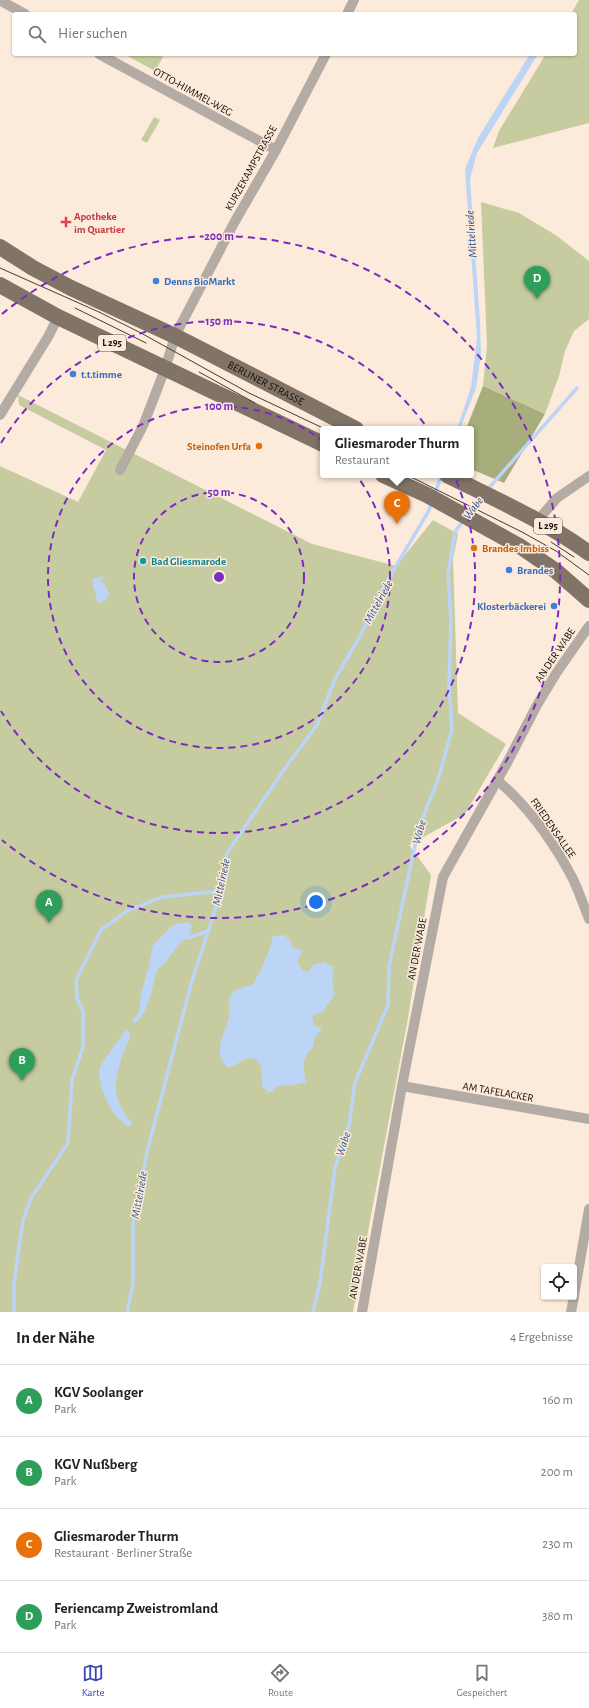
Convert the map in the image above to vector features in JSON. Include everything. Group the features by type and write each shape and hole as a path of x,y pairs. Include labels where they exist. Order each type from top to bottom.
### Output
{"main road":[{"name":"BERLINER STRASSE","path":"0,247 33,268 175,336 350,426"},
{"name":"L 295","path":"0,285 58,317 320,443"},
{"path":"390,478 427,495 521,547 556,571 587,596"},
{"name":"L 295","path":"453,478 538,520 564,535 589,553"}],"street":[{"path":"348,12 354,0"},
{"path":"3,3 21,12"},
{"name":"OTTO-HIMMEL-WEG","path":"103,56 276,150"},
{"name":"KURZEKAMPSTRASSE","path":"175,336 234,223 276,150 325,56"},
{"path":"0,415 48,337 58,317"},
{"path":"120,470 143,426 165,369 175,336"},
{"path":"538,520 557,498 589,476"},
{"name":"AN DER WABE","path":"362,1312 402,1086 443,877 537,705 557,672 589,626"},
{"name":"FRIEDENSALLEE","path":"497,780 511,792 527,810 552,844 573,880 589,919"},
{"name":"AM TAFELACKER","path":"402,1086 568,1117 589,1119"},
{"path":"577,1282 587,1234 589,1209"},
{"path":"571,1312 573,1300"}],"green space":[{"path":"579,0 589,0 589,123 493,148 499,131 545,56 577,56 577,12 572,12"},
{"path":"128,56 163,57 155,71"},
{"path":"154,117 160,120 147,143 141,140"},
{"path":"481,202 519,213 557,236 589,261 589,319 574,331 565,351 559,376 545,414 483,386 487,346"},
{"path":"483,386 545,414 504,483 474,470 474,426 467,426"},
{"path":"18,395 312,544 396,566 433,520 458,534 453,559 458,713 506,744 465,814 409,845 431,875 408,1018 353,1312 0,1312 0,466 78,502 106,450 19,405"}],"water":[{"path":"529,56 537,56 477,153 470,179 481,354 476,388 461,426 458,426 471,387 477,337 465,169 478,138"},
{"path":"102,576 104,580 100,580 105,584 109,594 105,601 98,603 92,581 93,579"},
{"path":"180,923 190,923 192,927 188,938 182,941 163,965 157,970 147,1006 135,1024 133,1021 139,1011 141,994 153,945 172,926"},
{"path":"284,935 290,940 292,947 303,951 297,960 302,970 308,972 313,965 324,962 333,967 333,984 335,995 322,1012 312,1016 314,1025 323,1029 317,1034 313,1047 306,1055 304,1067 306,1082 278,1086 273,1092 268,1092 262,1086 261,1065 255,1059 249,1058 228,1068 221,1059 220,1048 229,1016 229,1003 231,995 238,989 252,985 265,961 273,936"},
{"path":"126,1030 130,1033 130,1036 118,1071 116,1088 120,1105 132,1123 130,1127 118,1117 107,1102 99,1075 101,1065"}],"waterway":[{"name":"Wabe","path":"487,490 577,388"},
{"name":"Mittelriede","path":"434,495 441,478"},
{"name":"Wabe","path":"468,514 482,497"},
{"name":"Mittelriede","path":"127,1312 133,1284 133,1224 147,1152 191,984 216,907 227,853 288,764 317,725 335,679 359,638 386,583 432,503"},
{"name":"Wabe","path":"313,1312 320,1283 335,1168 349,1125 355,1083 388,1005 389,966 419,827 439,777 452,729 449,685 451,620 448,574 455,532 463,521"},
{"path":"14,1312 14,1283 23,1220 31,1198 68,1143 72,1080 83,1047 83,1012 77,998 76,980 101,930 127,911 162,897 220,891"},
{"path":"188,938 208,931"}],"tram line":[{"path":"0,268 99,312 141,333 249,393 320,427"},
{"path":"75,308 146,343"},
{"path":"199,372 255,403"},
{"path":"413,478 522,532 556,551 589,575"},
{"path":"551,542 574,557"}],"place":[{"name":"Apotheke im Quartier","path":"66,222"},
{"name":"Denns BioMarkt","path":"156,281"},
{"name":"Feriencamp Zweistromland","path":"537,299"},
{"name":"t.t.timme","path":"73,374"},
{"name":"Steinofen Urfa","path":"259,446"},
{"name":"Gliesmaroder Thurm","path":"397,524"},
{"name":"Brandes Imbiss","path":"474,548"},
{"name":"Bad Gliesmarode","path":"143,561"},
{"name":"Brandes","path":"509,570"},
{"name":"Klosterbäckerei","path":"554,606"},
{"name":"KGV Soolanger","path":"49,923"},
{"name":"KGV Nußberg","path":"22,1081"}]}
